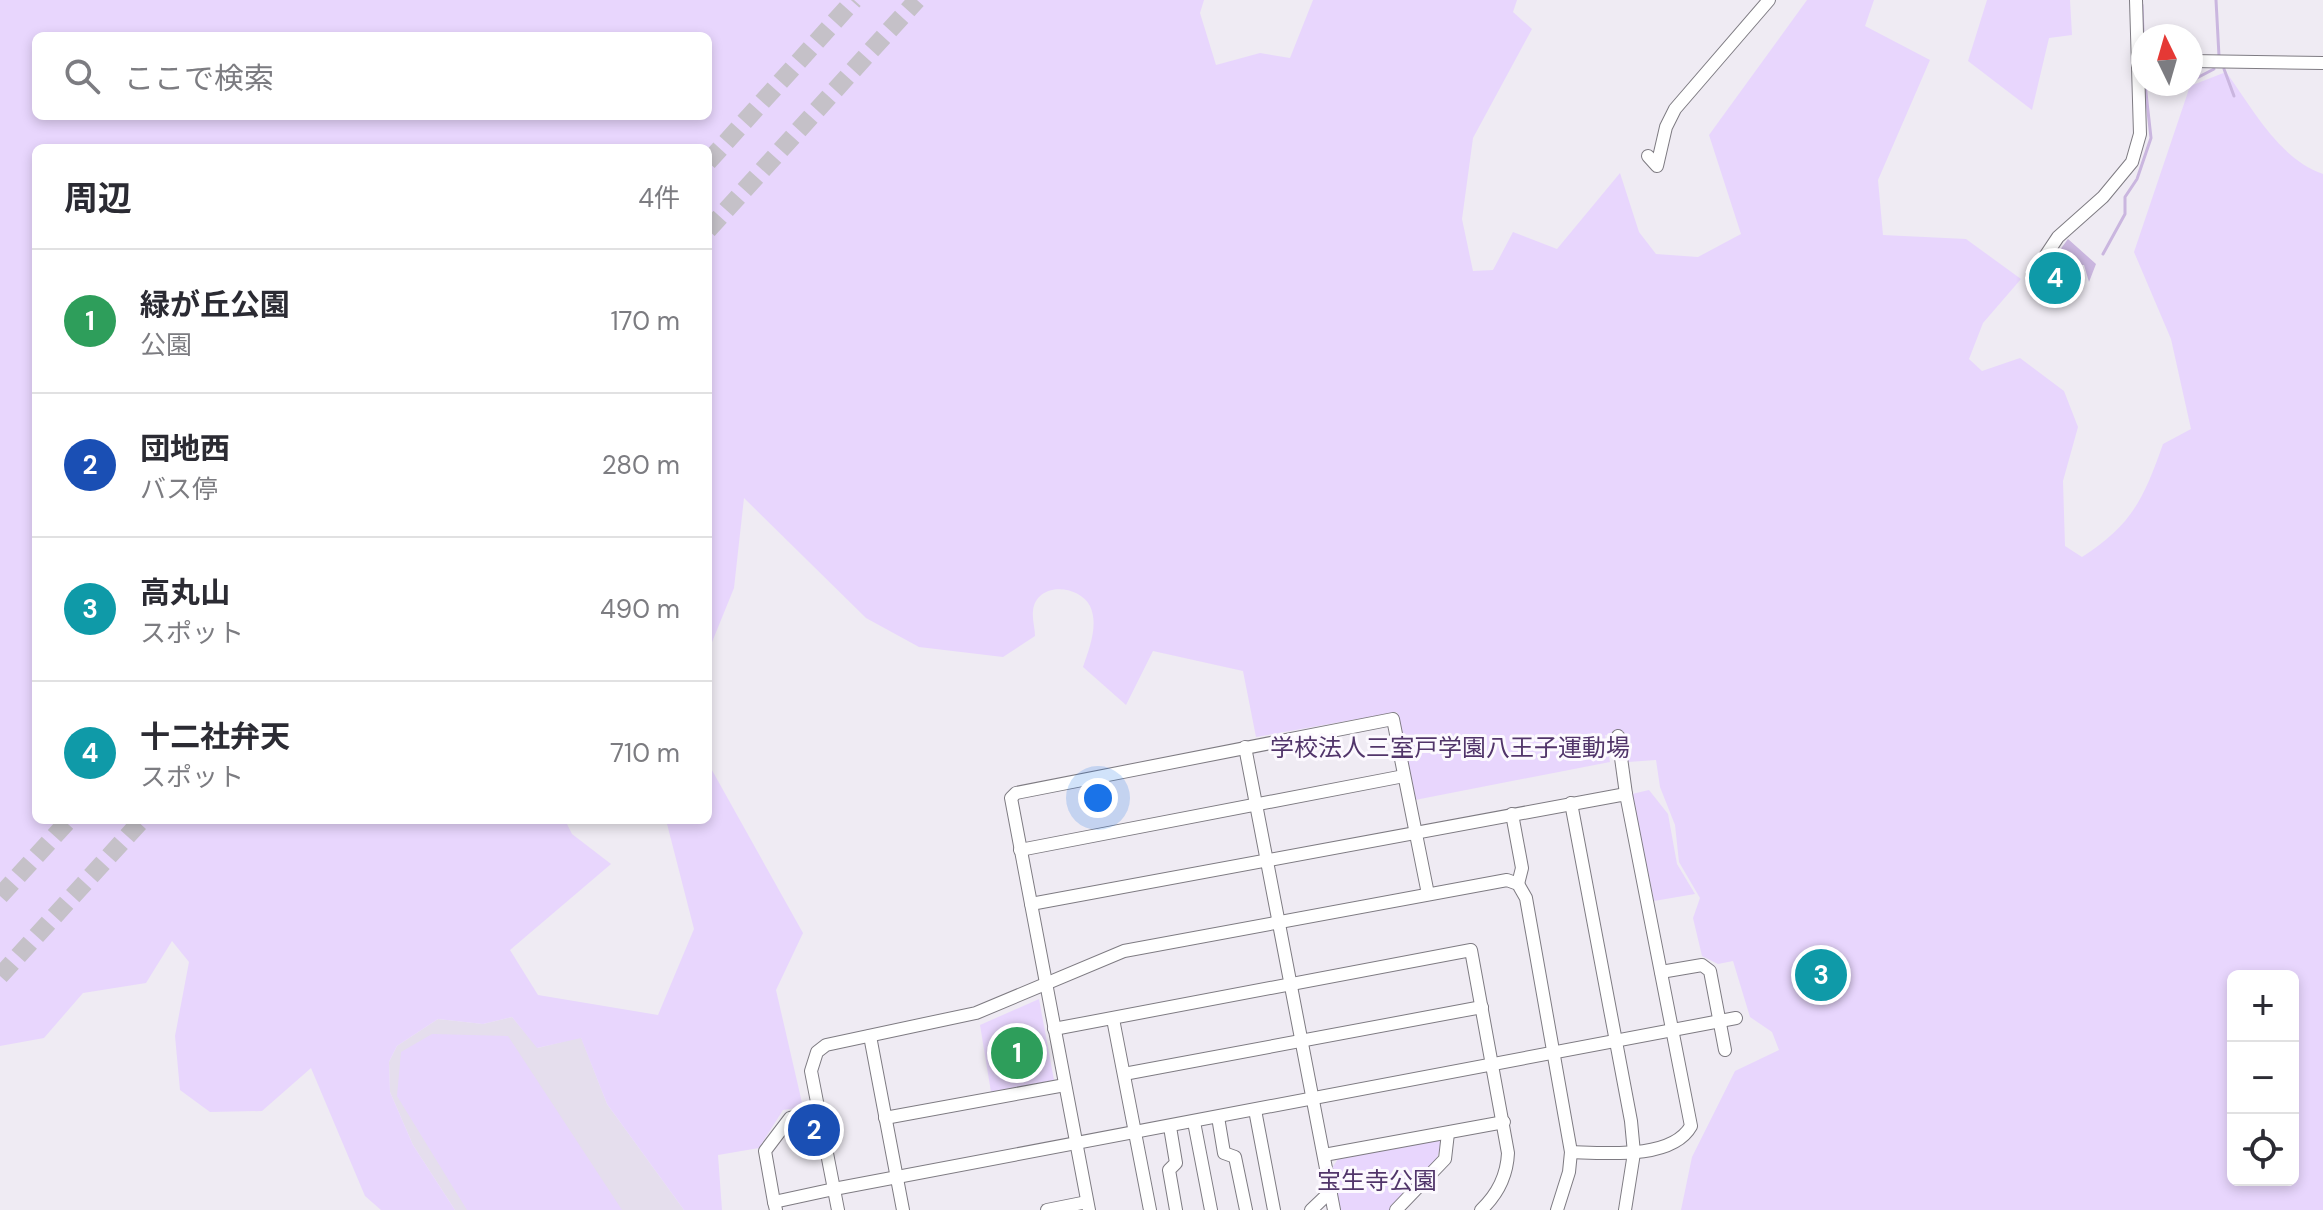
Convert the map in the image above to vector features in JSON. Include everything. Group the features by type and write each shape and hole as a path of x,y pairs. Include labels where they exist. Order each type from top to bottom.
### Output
{"street":[{"path":"1648,156 1657,166 1666,127 1675,109 1769,0"},
{"path":"2136,0 2138,24"},
{"path":"2203,61 2323,63"},
{"path":"2032,276 2058,237 2103,197 2132,162 2140,134 2140,96"},
{"path":"1047,1210 1088,1206 1020,850 1011,798 1016,793 1393,719 1428,894"},
{"path":"1571,1152 1634,1153 1676,1142 1685,1137 1691,1126 1626,794 1618,736"},
{"path":"1245,747 1334,1210"},
{"path":"1020,850 1404,776"},
{"path":"1031,904 1626,794"},
{"path":"1571,803 1631,1121 1634,1153 1625,1210"},
{"path":"1512,814 1522,868 1518,884"},
{"path":"838,1210 811,1071 817,1052 826,1045 976,1013 1124,951 1507,880 1518,884 1526,898 1571,1152 1569,1172 1557,1210"},
{"path":"1054,1029 1471,950 1504,1122 1508,1170 1481,1210"},
{"path":"1661,972 1702,965 1710,971 1725,1050"},
{"path":"1124,1074 1482,1007"},
{"path":"818,1113 790,1118 765,1151 775,1206 834,1189 1736,1018"},
{"path":"1113,1019 1150,1210"},
{"path":"870,1036 903,1210"},
{"path":"885,1118 1065,1085"},
{"path":"1255,1110 1274,1210"},
{"path":"1218,1117 1224,1153 1235,1157 1246,1210"},
{"path":"1194,1122 1211,1210"},
{"path":"1324,1155 1504,1122"},
{"path":"1170,1127 1176,1163 1169,1170 1176,1210"},
{"path":"1396,1210 1445,1159 1448,1133"},
{"path":"1311,1210 1331,1191"}],"shaded area":[{"path":"2068,239 2096,264 2089,282 2084,265 2078,265 2075,283 2060,299 2047,293 2040,277","holes":["2068,257 2074,262 2067,281 2057,288 2049,287 2046,283 2047,272 2059,258"]},
{"path":"512,1017 538,1048 581,1037 607,1104 684,1210 455,1210 413,1145 390,1092 389,1062 397,1046 438,1019 483,1024"}],"green space":[{"name":"学校法人三室戸学園八王子運動場","path":"0,0 1204,0 1200,13 1216,65 1260,53 1290,58 1313,0 1517,0 1513,12 1532,29 1473,138 1462,219 1473,271 1493,270 1513,232 1557,249 1620,173 1639,232 1656,254 1698,257 1741,234 1709,135 1807,0 1874,0 1865,26 1930,60 1878,180 1883,235 1966,239 2021,279 1983,323 1969,359 1982,371 2020,358 2064,391 2078,427 2063,481 2065,546 2082,557 2113,533 2134,509 2163,444 2191,429 2171,339 2134,252 2187,96 2203,96 2203,81 2226,72 2280,145 2307,167 2323,174 2323,1210 1681,1210 1692,1157 1735,1071 1779,1050 1772,1032 1750,1017 1733,961 1718,964 1702,956 1693,918 1700,898 1679,862 1675,825 1660,787 1656,760 1628,762 1623,736 1605,735 1610,762 1415,800 1397,712 1256,737 1243,671 1153,651 1126,705 1083,667 1092,637 1093,613 1084,599 1067,590 1058,589 1041,595 1033,611 1035,636 1003,657 919,647 866,618 744,498 734,588 712,642 712,144 32,144 32,824 567,824 572,834 611,864 510,950 538,995 658,1015 694,929 667,824 712,824 712,770 803,933 776,990 803,1107 783,1110 759,1148 718,1155 722,1210 684,1210 607,1104 581,1038 537,1048 512,1017 483,1024 438,1019 397,1046 389,1062 390,1092 413,1145 455,1210 381,1210 365,1196 311,1068 262,1111 210,1112 180,1090 175,1036 189,962 172,941 146,983 83,993 44,1038 0,1046"},
{"path":"1987,0 2070,0 2072,35 2049,38 2032,110 1968,61"},
{"path":"1649,790 1668,814 1677,864 1695,894 1654,901 1632,794"},
{"path":"1039,999 1054,1080 991,1092 980,1025"},
{"path":"432,1034 508,1036 622,1210 467,1210 397,1096 401,1052"},
{"name":"宝生寺公園","path":"1440,1140 1436,1161 1430,1170 1389,1210 1341,1210 1332,1168 1338,1159"}],"waterway":[{"path":"2216,0 2219,56"},
{"path":"2142,5 2143,24"},
{"path":"2203,75 2214,69"},
{"path":"2224,69 2234,96"},
{"path":"2103,254 2125,214 2125,197 2137,179 2151,138 2146,96"}],"tunnel":[{"path":"712,158 854,0"},
{"path":"712,226 917,0"},
{"path":"0,896 65,824"},
{"path":"0,976 138,824"}],"place":[{"name":"十二社弁天","path":"2055,278"},
{"name":"高丸山","path":"1821,975"},
{"name":"緑が丘公園","path":"1017,1053"},
{"name":"団地西","path":"814,1130"}]}
